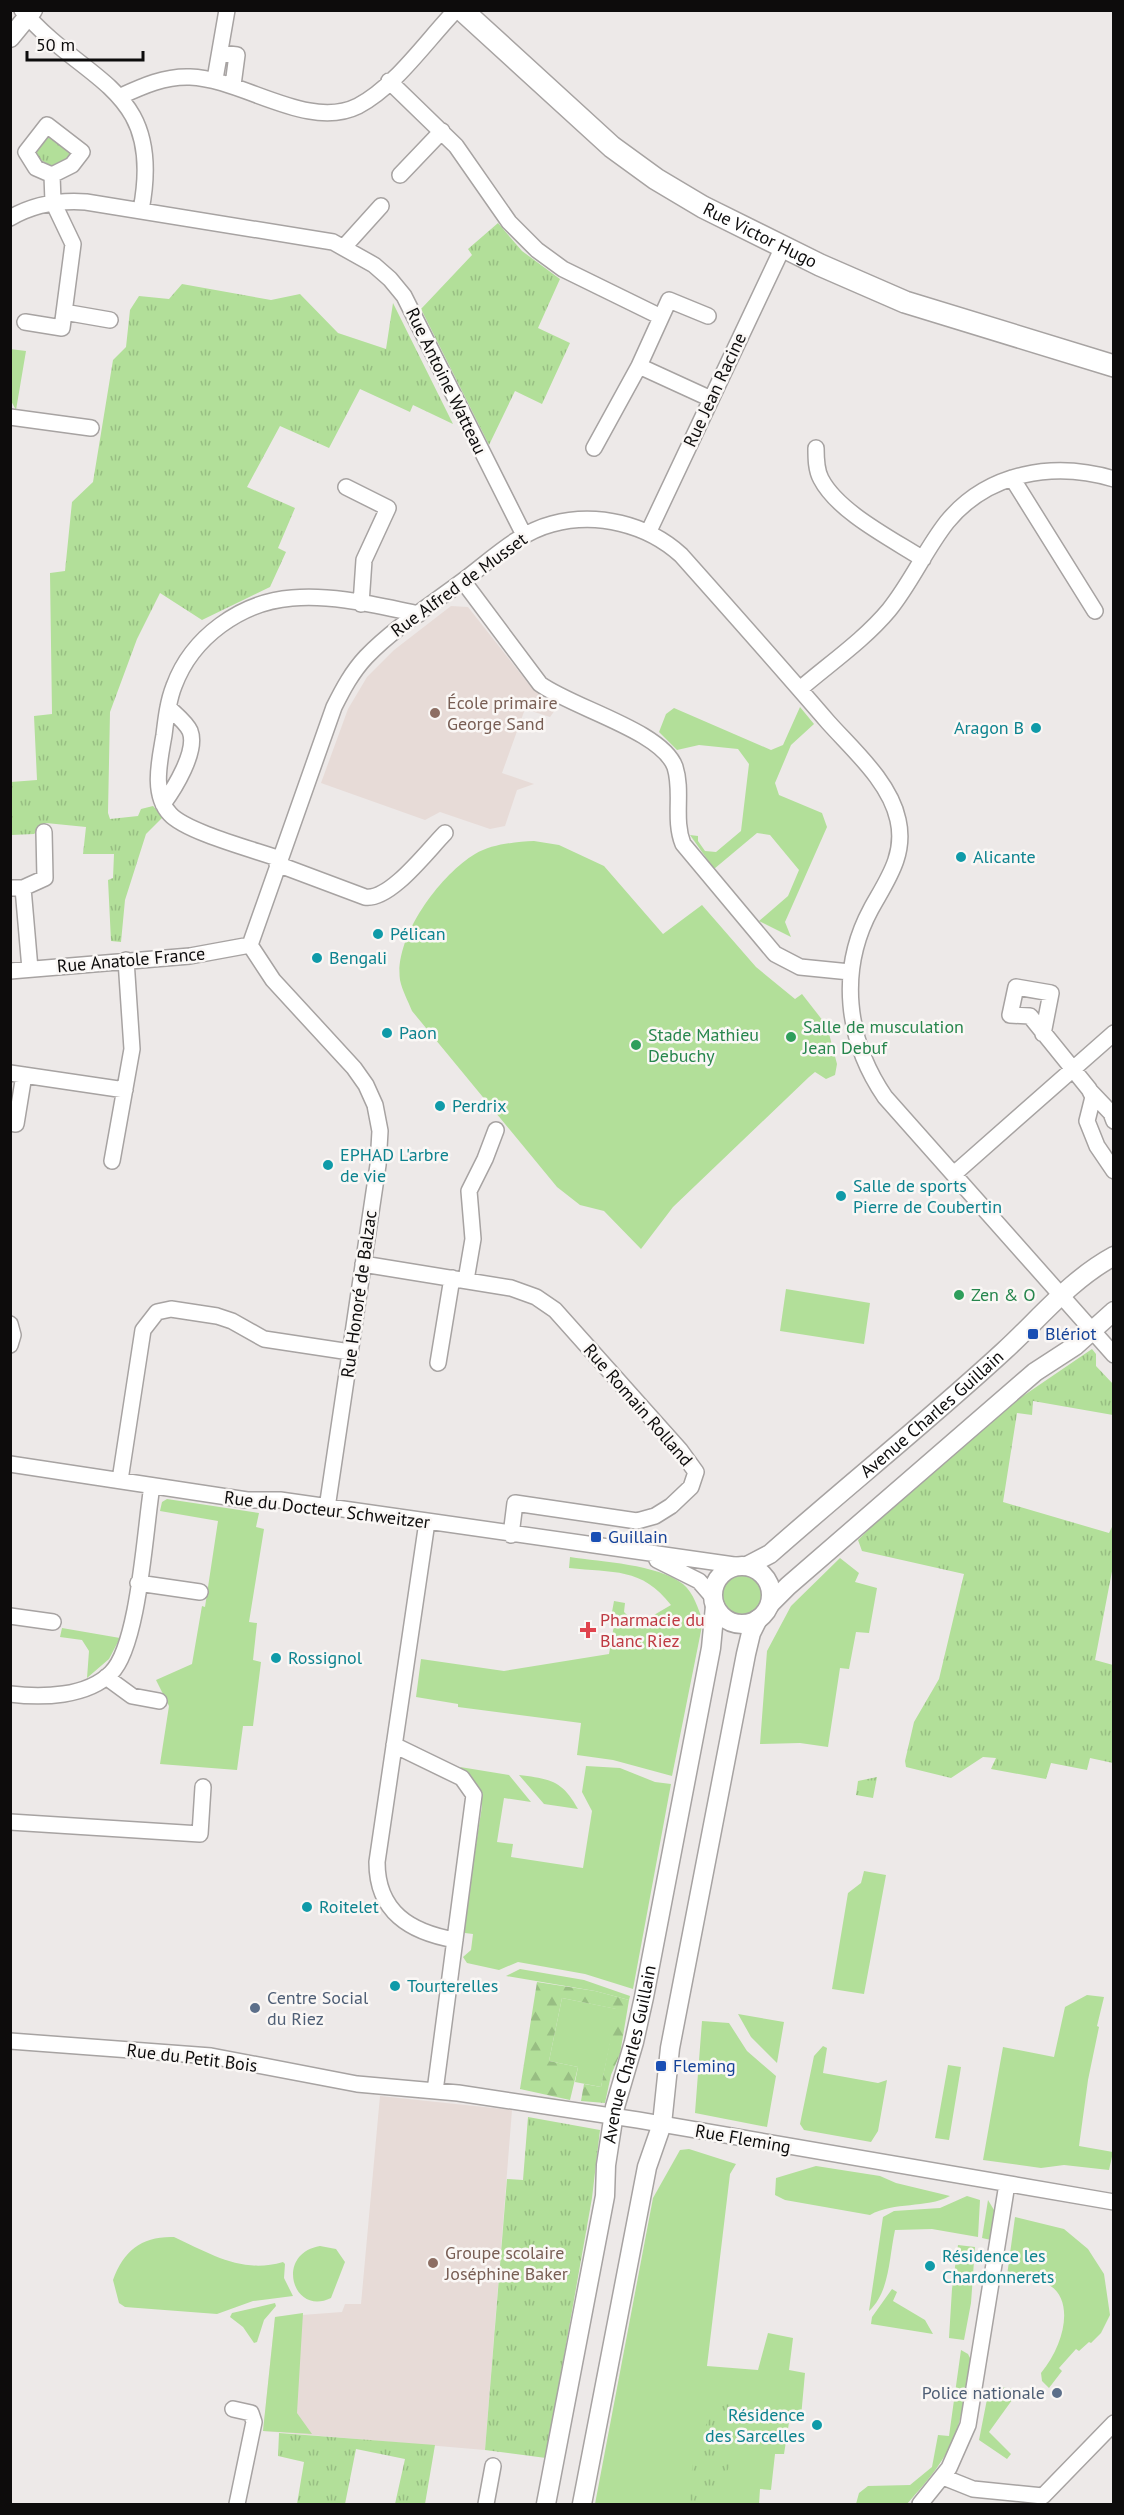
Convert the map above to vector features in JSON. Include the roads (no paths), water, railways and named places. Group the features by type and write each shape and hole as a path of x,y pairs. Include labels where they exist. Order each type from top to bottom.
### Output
{"main road":[{"name":"Rue Victor Hugo","path":"462,10 562,105 627,159 688,199 783,247 905,302 1113,366"}],"street":[{"path":"215,80 227,10"},
{"path":"120,96 169,78 190,77 215,80 304,109 330,114 360,105 389,81 456,10"},
{"path":"10,38 28,13 120,96 132,115 140,135 144,182 141,210"},
{"path":"220,52 237,55 233,85"},
{"path":"389,81 442,131 466,158 509,222 537,250 563,269 661,317"},
{"path":"400,175 442,131"},
{"path":"25,322 62,328 73,244 53,202 52,175"},
{"name":"Rue Antoine Watteau","path":"10,218 53,202 86,202 300,235 344,247 383,271 404,296 524,535"},
{"path":"344,247 381,206"},
{"name":"Rue Jean Racine","path":"648,533 783,247"},
{"path":"594,448 639,366 669,300 708,316"},
{"path":"64,312 110,320"},
{"path":"639,366 711,399"},
{"path":"10,417 91,429"},
{"path":"816,448 821,480 838,501 922,559"},
{"path":"800,689 882,618 947,523 962,506 989,488 1033,472 1082,471 1113,479"},
{"path":"1012,478 1095,611"},
{"path":"346,487 388,508 364,560 361,604"},
{"name":"Rue Alfred de Musset","path":"250,945 332,714 344,687 365,658 524,535 553,524 584,521 629,525 648,533 681,555 800,689 886,791 898,820 900,841 896,864 863,925 850,972 854,1028 871,1074 885,1097 1113,1355"},
{"path":"463,581 540,684 558,696 642,735 665,750 676,772 678,823 683,844 772,951 801,967 850,972"},
{"path":"419,614 312,597 291,598 243,610 221,624 194,651 176,679 168,707 159,775 163,804 169,813 186,825 365,897 376,897 395,885 445,833"},
{"path":"163,804 182,773 191,739 187,726 168,707"},
{"path":"30,969 17,888 45,878 44,832"},
{"name":"Rue Anatole France","path":"10,971 213,953 250,945"},
{"name":"Rue Honoré de Balzac","path":"250,945 273,980 354,1068 375,1105 380,1145 327,1508"},
{"path":"112,1161 133,1038 126,960"},
{"path":"954,1174 1113,1033"},
{"path":"1043,1034 1111,1113 1113,1122 1095,1142"},
{"path":"10,1123 16,1124 17,1074 125,1090"},
{"path":"1091,1092 1093,1098 1087,1121 1095,1142 1113,1171"},
{"path":"438,1363 459,1279 473,1239 469,1191 496,1130"},
{"name":"Avenue Charles Guillain","path":"744,1566 766,1557 1004,1350 1091,1269 1113,1256"},
{"name":"Rue Romain Rolland","path":"363,1264 523,1291 555,1310 696,1472 691,1487 671,1506 655,1516 637,1521 515,1503 511,1535"},
{"path":"120,1480 143,1330 157,1312 171,1309 217,1316 232,1321 264,1339 350,1352"},
{"name":"Avenue Charles Guillain","path":"770,1604 1035,1372 1065,1353 1113,1311"},
{"path":"10,1324 14,1335 10,1345"},
{"name":"Rue du Docteur Schweitzer","path":"10,1464 152,1486 744,1566"},
{"path":"10,1694 57,1695 78,1690 106,1677 116,1666 126,1648 152,1486"},
{"path":"427,1522 377,1862 379,1887 393,1912 424,1933 455,1940"},
{"name":"Rue du Docteur Schweitzer","path":"644,1554 699,1581 714,1601"},
{"path":"744,1566 758,1570 767,1581 771,1590 770,1604 758,1619 745,1624 731,1623 720,1614 714,1601 720,1575 732,1568 744,1566"},
{"path":"138,1583 200,1592"},
{"name":"Avenue Charles Guillain","path":"546,2505 605,2196 613,2116 644,1997 711,1648 714,1601"},
{"path":"10,1616 53,1622"},
{"name":"Avenue Charles Guillain","path":"582,2505 646,2167 662,2124 670,2048 747,1647 758,1619"},
{"path":"106,1677 132,1696 159,1701"},
{"path":"394,1745 462,1778 474,1795 435,2091"},
{"path":"10,1822 200,1834 203,1787"},
{"name":"Rue du Petit Bois","path":"10,2041 211,2056 372,2086"},
{"name":"Rue Fleming","path":"372,2086 435,2091 613,2116 1113,2202"},
{"path":"920,2505 943,2477 960,2448 971,2415 1007,2184"},
{"path":"233,2409 250,2414 254,2422 237,2505"},
{"path":"943,2477 973,2489 1043,2496 1110,2430"},
{"path":"486,2505 493,2466"}],"place":[{"name":"École primaire George Sand","path":"435,713"},
{"name":"Aragon B","path":"1036,728"},
{"name":"Alicante","path":"961,857"},
{"name":"Pélican","path":"378,934"},
{"name":"Bengali","path":"317,958"},
{"name":"Paon","path":"387,1033"},
{"name":"Salle de musculation Jean Debuf","path":"791,1037"},
{"name":"Stade Mathieu Debuchy","path":"636,1045"},
{"name":"Perdrix","path":"440,1106"},
{"name":"EPHAD L'arbre de vie","path":"328,1165"},
{"name":"Salle de sports Pierre de Coubertin","path":"841,1196"},
{"name":"Zen & O","path":"959,1295"},
{"name":"Blériot","path":"1033,1334"},
{"name":"Guillain","path":"596,1537"},
{"name":"Pharmacie du Blanc Riez","path":"588,1630"},
{"name":"Rossignol","path":"276,1658"},
{"name":"Roitelet","path":"307,1907"},
{"name":"Tourterelles","path":"395,1986"},
{"name":"Centre Social du Riez","path":"255,2008"},
{"name":"Fleming","path":"661,2066"},
{"name":"Groupe scolaire Joséphine Baker","path":"433,2263"},
{"name":"Résidence les Chardonnerets","path":"930,2266"},
{"name":"Police nationale","path":"1057,2393"},
{"name":"Résidence des Sarcelles","path":"817,2425"}]}
